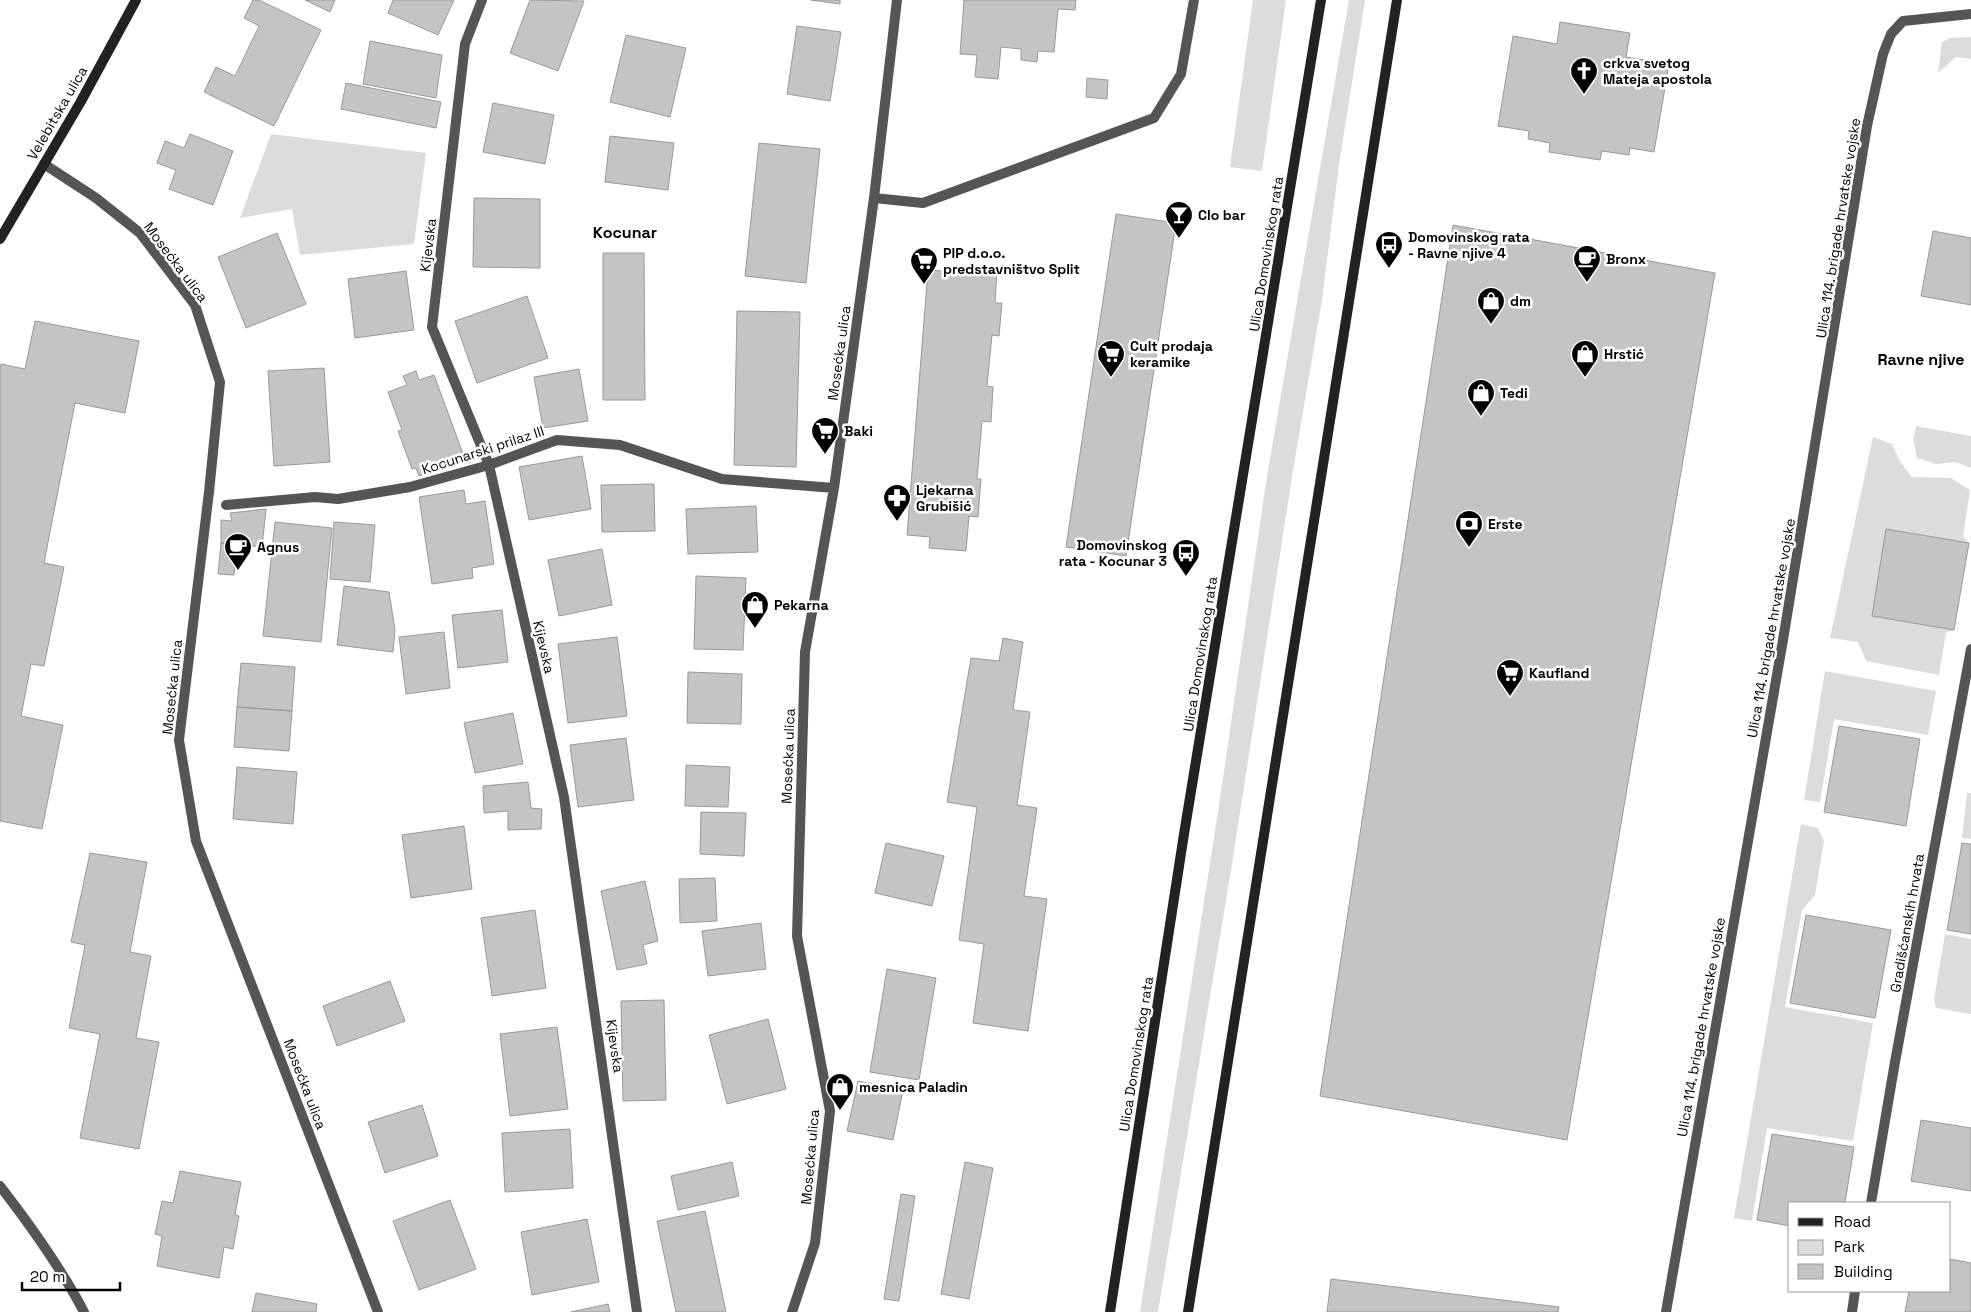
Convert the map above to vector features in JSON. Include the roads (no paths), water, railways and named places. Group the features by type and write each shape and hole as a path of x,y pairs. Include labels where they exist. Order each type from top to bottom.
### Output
{"main road":[{"name":"Velebitska ulica","path":"0,239 136,0"},
{"name":"Ulica Domovinskog rata","path":"1110,1312 1186,824 1321,0"},
{"path":"1188,1312 1397,0"}],"street":[{"name":"Kijevska","path":"482,0 465,44 432,327 489,466 564,797 637,1312"},
{"name":"Mosećka ulica","path":"792,1312 815,1243 830,1111 797,936 805,652 834,488 874,198 897,0"},
{"path":"874,198 923,202 1154,118 1182,74 1194,0"},
{"name":"Ulica 114. brigade hrvatske vojske","path":"1666,1312 1783,640 1867,126 1883,54 1891,34 1903,21 1971,14"},
{"name":"Mosećka ulica","path":"44,164 96,198 140,233 195,305 220,382 208,502 179,740 180,749 196,841 378,1312"},
{"name":"Kocunarski prilaz III","path":"226,505 315,497 338,499 410,487 489,466 557,440 620,445 722,479 834,488"},
{"name":"Gradišćanskih hrvata","path":"1871,1202 1971,649"},
{"path":"0,1186 44,1243 84,1312"},
{"path":"1852,1312 1855,1292"}],"place":[{"name":"crkva svetog Mateja apostola","path":"1584,95"},
{"name":"Clo bar","path":"1179,239"},
{"name":"Domovinskog rata - Ravne njive 4","path":"1389,269"},
{"name":"Bronx","path":"1587,283"},
{"name":"PIP d.o.o. predstavništvo Split","path":"924,285"},
{"name":"dm","path":"1491,325"},
{"name":"Cult prodaja keramike","path":"1111,378"},
{"name":"Hrstić","path":"1585,378"},
{"name":"Tedi","path":"1481,417"},
{"name":"Baki","path":"825,455"},
{"name":"Ljekarna Grubišić","path":"897,522"},
{"name":"Erste","path":"1469,548"},
{"name":"Agnus","path":"238,571"},
{"name":"Domovinskog rata - Kocunar 3","path":"1186,577"},
{"name":"Pekarna","path":"755,629"},
{"name":"Kaufland","path":"1510,697"},
{"name":"mesnica Paladin","path":"840,1111"}],"district":[{"name":"Kocunar","path":"625,232"},
{"name":"Ravne njive","path":"1921,359"}]}
